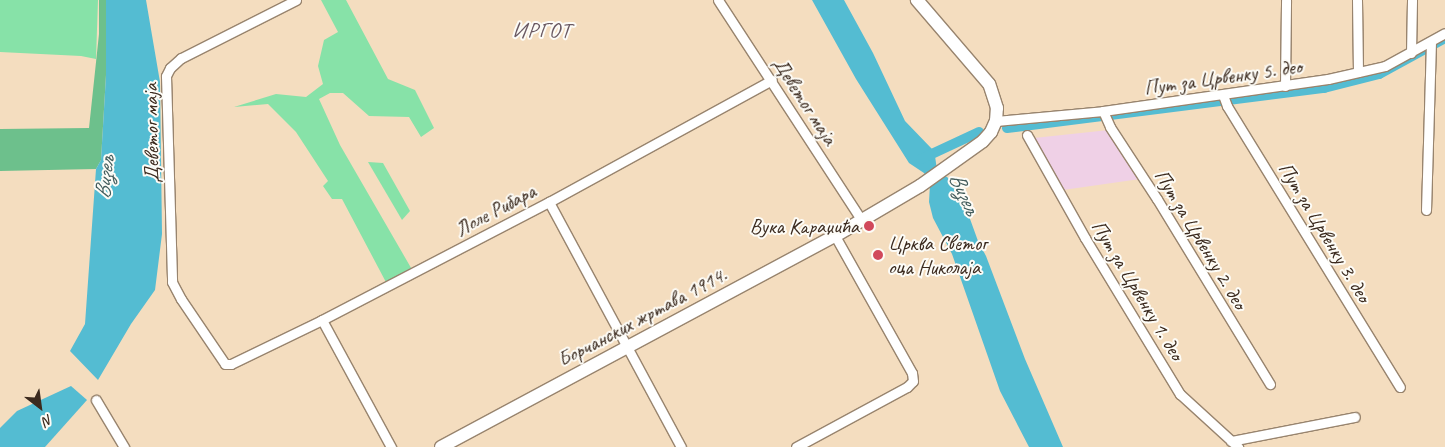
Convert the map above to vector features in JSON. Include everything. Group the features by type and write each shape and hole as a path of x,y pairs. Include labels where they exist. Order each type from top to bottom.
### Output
{"street":[{"name":"Деветог маја","path":"718,0 772,80 862,221"},
{"path":"917,0 989,84 997,108 996,121"},
{"path":"1285,86 1286,0"},
{"path":"1357,0 1358,72"},
{"path":"1411,53 1412,0"},
{"name":"Деветог маја","path":"231,364 225,364 221,361 172,282 167,72 181,58 293,1"},
{"name":"Пут за Црвенку 5. део","path":"996,121 1105,116 1358,72 1385,66 1445,33"},
{"path":"1426,210 1431,42"},
{"name":"Лоле Рибара","path":"231,364 322,320 549,202 772,80"},
{"name":"Пут за Црвенку 3. део","path":"1223,95 1227,106 1400,387"},
{"name":"Пут за Црвенку 2. део","path":"1105,116 1270,384"},
{"name":"Борчанских жртава 1914.","path":"441,447 862,221 942,172 983,142 991,132 996,121"},
{"name":"Пут за Црвенку 1. део","path":"1027,135 1085,238 1180,394 1235,444"},
{"path":"549,202 681,447"},
{"path":"796,447 907,387 912,381 912,372 835,236"},
{"path":"322,320 391,447"},
{"path":"96,400 124,447"},
{"path":"1235,444 1355,418"}],"shaded area":[{"path":"1109,130 1140,179 1063,190 1034,138"}],"green space":[{"path":"0,0 98,0 96,59 81,56 0,52"},
{"path":"99,0 106,0 106,75 101,160 96,169 0,171 0,129 89,128 99,34"},
{"path":"321,0 346,0 388,79 415,90 434,128 421,137 409,117 369,116 343,93 330,93 319,99 340,145 414,273 388,286 342,199 332,199 323,186 328,181 296,132 268,104 234,107 276,94 306,97 323,84 318,66 324,40 338,32"},
{"path":"368,162 383,163 410,211 402,220"}],"water":[{"name":"Визељ","path":"106,0 146,0 160,82 162,234 155,290 131,324 98,380 70,351 85,324 96,169 101,160 106,75"},
{"path":"812,0 844,0 873,53 905,121 932,149 937,170 951,180 961,194 1025,359 1063,447 1029,447 1000,391 952,254 933,218 929,202 930,184 924,173 909,163 856,79"},
{"path":"71,386 87,400 45,447 0,447 0,428 17,411"}],"waterway":[{"path":"1007,128 1324,88 1379,74 1445,38"},
{"path":"921,159 979,132"}],"place":[{"name":"Вука Караџића","path":"869,226"},
{"name":"Црква Светог оца Николаја","path":"878,255"}],"district":[{"name":"ИРГОТ","path":"542,31"}]}
